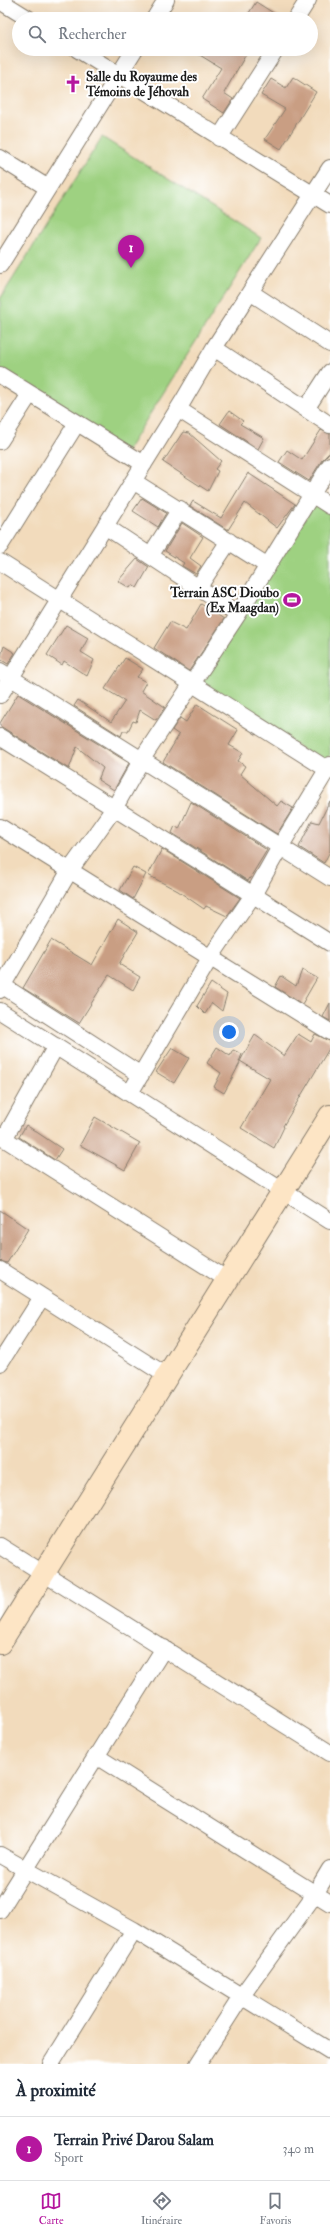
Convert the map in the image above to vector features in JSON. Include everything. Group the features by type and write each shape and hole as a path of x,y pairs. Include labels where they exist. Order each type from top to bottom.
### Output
{"main road":[{"path":"0,1643 330,1116"}],"street":[{"path":"158,12 166,0"},
{"path":"300,12 308,0"},
{"path":"7,3 19,12"},
{"path":"88,56 219,138 330,205"},
{"path":"0,265 131,56"},
{"path":"219,138 272,56"},
{"path":"0,158 48,188"},
{"path":"0,695 5,674 59,598 144,464 214,348 330,168"},
{"path":"250,292 330,344"},
{"path":"214,348 330,425"},
{"path":"306,409 330,372"},
{"path":"0,375 144,464"},
{"path":"0,441 30,394"},
{"path":"178,409 330,506"},
{"path":"0,546 77,423"},
{"path":"141,1075 1,987 70,870 115,808 142,759 238,614 313,495 330,465"},
{"path":"133,481 180,509 268,566"},
{"path":"150,556 180,509"},
{"path":"104,526 238,614"},
{"path":"198,588 229,541"},
{"path":"0,562 329,769 280,846 253,895 210,958 130,1093"},
{"path":"5,674 330,878"},
{"path":"0,737 330,943"},
{"path":"0,827 330,1032"},
{"path":"0,1011 330,1221"},
{"path":"56,1046 2,1138 228,1280"},
{"path":"0,1270 167,1376"},
{"path":"0,1363 42,1297"},
{"path":"0,1546 330,1752"},
{"path":"0,1910 164,1648"},
{"path":"96,1756 330,1903"},
{"path":"0,1855 24,1870 134,1930 330,2051"},
{"path":"198,2064 241,1997 315,1894 330,1869"},
{"path":"52,2064 134,1930"}],"green space":[{"path":"102,137 261,238 126,452 0,372 0,299"},
{"name":"Terrain ASC Dioubo (Ex Maagdan)","path":"314,504 330,514 330,755 325,764 201,685"}],"building":[{"path":"256,2 272,12 250,12"},
{"path":"201,56 245,56 224,93 233,99 224,113 202,99 221,68"},
{"path":"293,77 316,92 281,149 265,139 285,109 261,95 271,79 286,88"},
{"path":"229,411 243,421 240,424 264,438 258,449 220,424"},
{"path":"321,430 330,434 330,452 322,460 309,481 279,462 287,450 302,460"},
{"path":"183,432 189,433 221,461 215,469 218,471 208,491 163,462"},
{"path":"248,473 295,504 277,528 245,503 228,530 190,506 193,501 221,518"},
{"path":"142,498 166,513 158,527 133,511"},
{"path":"182,523 203,537 190,558 201,566 196,574 182,566 184,563 165,551"},
{"path":"137,559 149,567 137,588 132,585 130,588 118,581"},
{"path":"201,604 224,619 189,671 154,648 170,622 186,630"},
{"path":"66,625 88,638 81,652 94,660 87,676 64,661 62,665 47,655"},
{"path":"4,646 15,653 8,664 0,659"},
{"path":"125,658 143,669 137,677 146,682 141,691 165,707 156,720 140,710 136,722 133,721 128,731 123,731 121,736 74,706 78,700 111,722 125,701 105,689"},
{"path":"18,694 129,763 114,790 98,780 103,768 77,747 69,769 0,726 0,723"},
{"path":"197,704 238,730 229,745 243,753 238,761 245,766 240,774 277,806 281,801 293,808 277,834 163,762 179,735 172,730 180,718 186,722"},
{"path":"330,801 330,851 324,863 299,847 312,821 319,823"},
{"path":"191,802 267,850 248,881 172,833 175,826 179,829"},
{"path":"162,849 240,898 227,916 206,906 204,909 178,891 148,875"},
{"path":"133,867 146,874 133,899 120,890"},
{"path":"118,919 138,932 119,964 140,977 133,990 109,975 79,1023 23,988 51,940 92,965"},
{"path":"302,970 317,978 302,1004 275,987 281,976 296,986"},
{"path":"211,983 227,994 222,1011 212,1003 205,1014 197,1006"},
{"path":"330,1003 330,1021 323,1017"},
{"path":"298,1034 311,1042 315,1034 330,1041 330,1047 283,1126 284,1127 274,1148 241,1128 270,1079 240,1061 255,1035 284,1056"},
{"path":"217,1047 230,1056 233,1050 242,1054 240,1063 224,1093 214,1087 221,1073 207,1063"},
{"path":"172,1048 189,1058 174,1083 156,1072"},
{"path":"95,1117 140,1143 125,1170 80,1145"},
{"path":"26,1125 62,1149 55,1160 19,1137"},
{"path":"0,1210 28,1229 7,1263 0,1261"}],"place":[{"name":"Salle du Royaume des Témoins de Jéhovah","path":"73,84"},
{"name":"Terrain Privé Darou Salam","path":"131,268"},
{"name":"Terrain ASC Dioubo (Ex Maagdan)","path":"292,600"}]}
